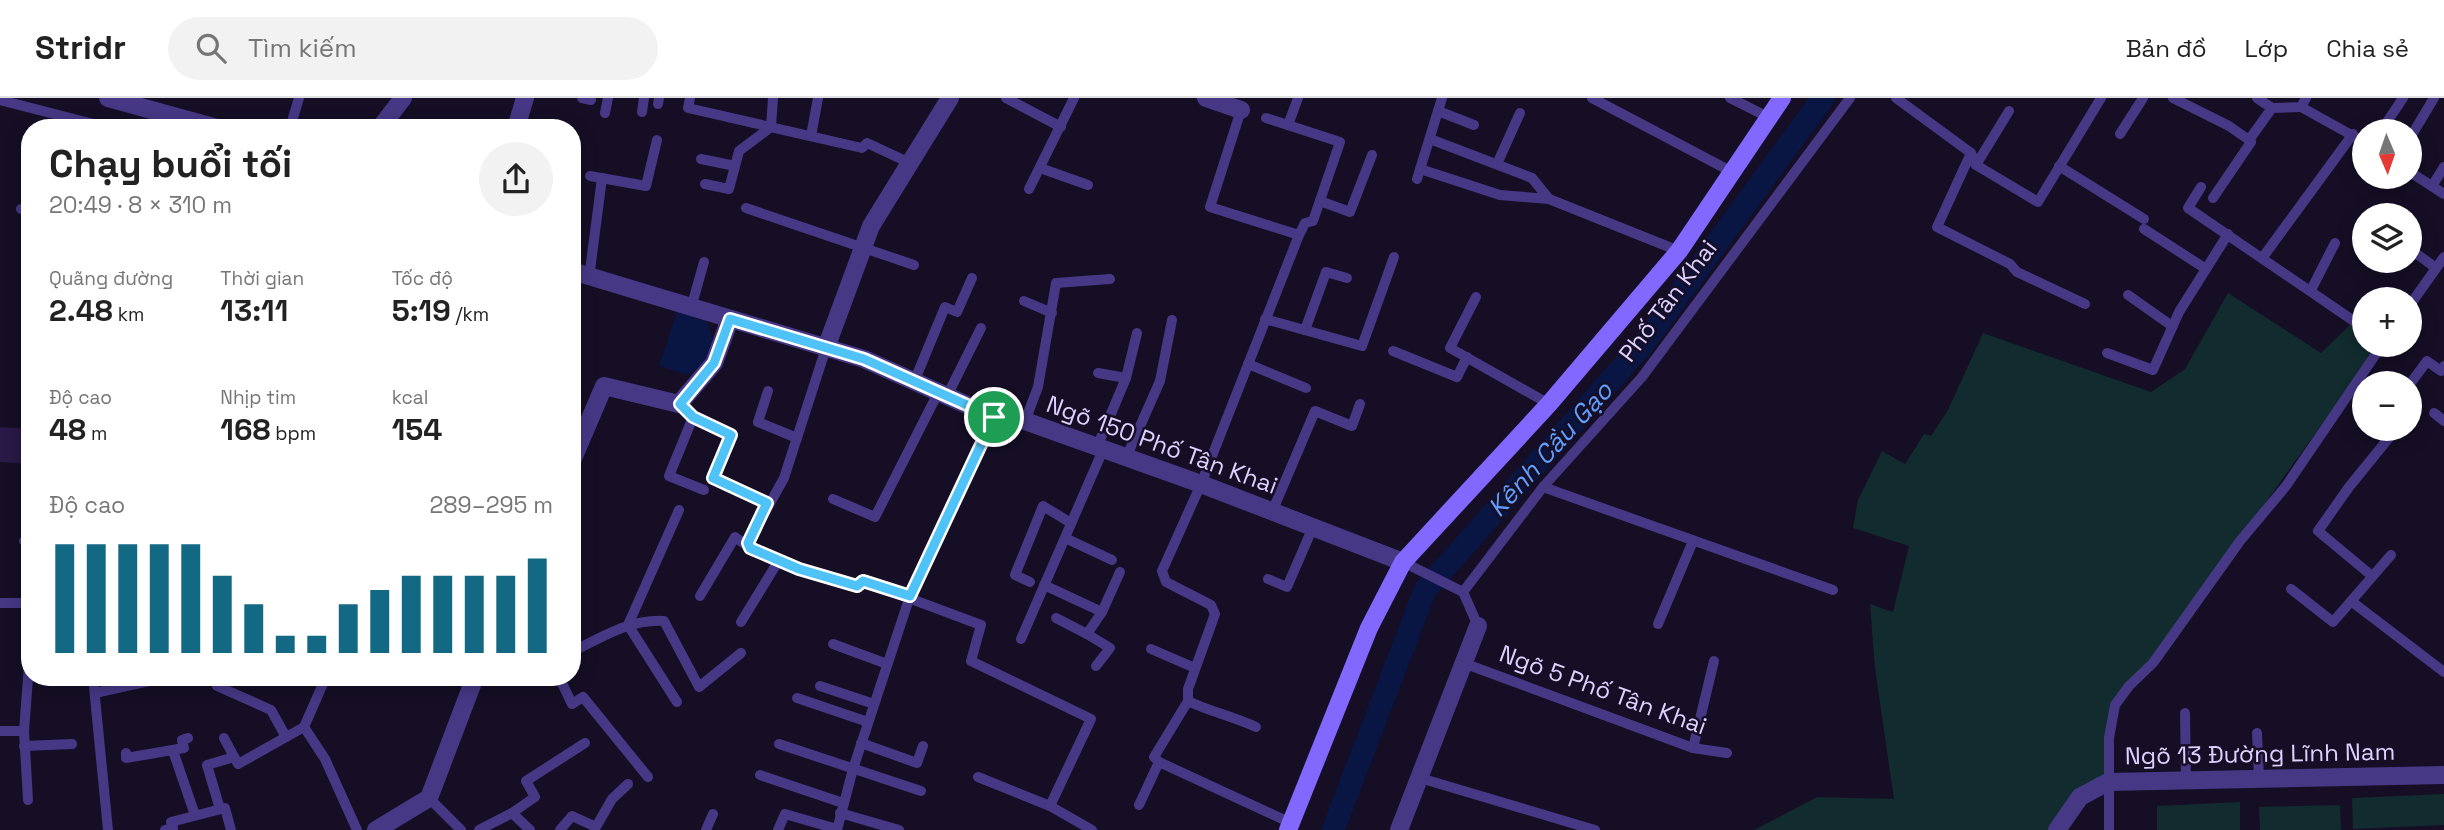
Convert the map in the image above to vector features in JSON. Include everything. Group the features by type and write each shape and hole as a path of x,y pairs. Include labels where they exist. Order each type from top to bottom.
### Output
{"street":[{"path":"111,98 164,119"},
{"path":"390,119 403,98"},
{"path":"519,119 526,98"},
{"path":"825,348 872,226 950,98"},
{"path":"1206,98 1241,110"},
{"name":"Phố Tân Khai","path":"1290,826 1369,628 1410,566 1679,251 1734,174 1782,98"},
{"name":"Ngõ 150 Phố Tân Khai","path":"581,274 864,359 994,417 1025,421 1201,484 1410,566"},
{"path":"581,421 604,386 680,404 714,363 730,319"},
{"path":"1399,830 1466,664 1478,626"},
{"path":"376,830 429,797 472,686"},
{"name":"Ngõ 13 Đường Lĩnh Nam","path":"2057,830 2080,797 2108,782 2444,775"}],"lane":[{"path":"293,119 299,98"},
{"path":"605,113 608,98"},
{"path":"642,112 644,98"},
{"path":"690,98 688,108 862,148 867,143 910,163"},
{"path":"705,184 729,189 739,151 771,127 774,98"},
{"path":"811,136 818,98"},
{"path":"1006,98 1061,127"},
{"path":"1029,189 1074,98"},
{"path":"1288,125 1298,98"},
{"path":"1442,98 1419,174 1500,195 1549,199 1679,251"},
{"path":"1592,98 1734,174"},
{"path":"1730,98 1770,118"},
{"name":"Phố Tân Khai","path":"1459,590 1543,487 1642,377 1850,98"},
{"path":"1896,98 1971,153 1976,165 2038,202 2101,98"},
{"path":"2120,134 2143,98"},
{"path":"2173,98 2229,126 2249,140"},
{"path":"2257,98 2272,108"},
{"path":"2389,119 2403,98"},
{"path":"2421,119 2434,98"},
{"path":"0,100 74,119"},
{"path":"2213,198 2272,108 2303,102 2352,133"},
{"path":"1241,110 1210,207 1299,235"},
{"path":"1438,111 1474,125"},
{"path":"1976,165 2009,111"},
{"path":"1497,164 1520,113"},
{"path":"1265,118 1340,142 1313,220 1305,223 1299,235 1201,484 1162,571 1166,582 1214,608 1215,614 1188,690 1188,701 1155,754 1159,762 1290,826"},
{"path":"2263,257 2352,135"},
{"path":"1430,139 1532,178 1549,199"},
{"path":"590,176 646,186 657,140"},
{"path":"1971,153 1937,226 2010,264 2017,272 2085,304"},
{"path":"1320,201 1350,212 1372,155"},
{"path":"701,159 735,166"},
{"path":"2059,166 2206,268"},
{"path":"2432,186 2444,167"},
{"path":"1040,168 1088,185"},
{"path":"581,274 603,178"},
{"path":"2422,180 2444,194"},
{"path":"2201,187 2188,208 2352,319"},
{"path":"746,208 862,250 914,265"},
{"path":"2108,353 2153,370 2172,326 2228,234"},
{"path":"2311,290 2335,243"},
{"path":"1265,319 1363,346 1394,257"},
{"path":"2422,288 2444,257"},
{"path":"2422,258 2436,268"},
{"path":"691,308 704,262"},
{"path":"1305,330 1326,272 1347,278"},
{"path":"914,382 945,307 957,312 972,278"},
{"path":"1025,421 1038,387 1056,283 1110,279"},
{"path":"2128,295 2172,326"},
{"path":"1476,297 1450,348 1549,404"},
{"path":"1024,302 1052,313"},
{"path":"1126,458 1160,381 1172,320"},
{"path":"833,499 875,517 981,328"},
{"path":"1021,639 1100,448 1126,378 1137,333"},
{"path":"748,543 767,503 784,478 825,348"},
{"path":"1393,351 1457,377 1466,357"},
{"path":"2109,830 2109,738 2115,705 2129,686 2153,663 2239,541 2286,486 2374,357"},
{"path":"2420,371 2427,362 2441,371 2444,366"},
{"path":"1248,364 1306,388"},
{"path":"1098,373 1126,378"},
{"path":"768,391 758,422 797,438"},
{"path":"680,404 693,417 731,435 713,478 767,503"},
{"path":"1272,512 1315,411 1352,426 1360,404"},
{"path":"2434,413 2444,421"},
{"path":"693,417 669,476 704,490"},
{"path":"778,830 785,814 837,830 860,743 910,596 994,417"},
{"path":"2386,441 2348,487 2318,531 2375,578 2391,555"},
{"path":"1543,487 1833,590"},
{"path":"1030,582 1015,575 1043,506 1071,523"},
{"path":"628,625 679,510"},
{"path":"1268,579 1287,587 1313,527"},
{"path":"700,596 735,537 748,543 750,548 779,560 857,586 863,581 910,596 985,626 971,661 1091,719 1050,806"},
{"path":"1065,538 1112,560"},
{"path":"1658,624 1693,541"},
{"path":"741,622 779,560"},
{"path":"1410,566 1459,590 1478,626"},
{"path":"1087,634 1102,611 1120,572"},
{"path":"2291,589 2333,622 2372,576"},
{"path":"1044,585 1102,611"},
{"path":"2351,601 2444,672"},
{"path":"0,603 21,603"},
{"path":"1056,618 1110,648 1096,666"},
{"path":"581,648 628,625 647,620 664,621 699,687 741,653"},
{"path":"628,625 677,702"},
{"path":"833,644 887,664"},
{"path":"1151,649 1195,668"},
{"path":"1693,748 1714,661"},
{"name":"Ngõ 5 Phố Tân Khai","path":"1466,664 1693,748 1727,753"},
{"path":"27,686 24,746 28,800"},
{"path":"94,686 108,830"},
{"path":"94,693 126,686"},
{"path":"218,686 271,710 286,737"},
{"path":"223,738 238,764 304,727 322,686"},
{"path":"563,686 572,704 583,697 648,777"},
{"path":"820,686 874,704"},
{"path":"797,698 868,722"},
{"path":"1188,701 1222,717 1230,715 1256,727"},
{"path":"2185,713 2186,779"},
{"path":"304,727 325,760 357,830"},
{"path":"0,731 24,732"},
{"path":"2257,733 2259,778"},
{"path":"126,753 126,758 173,751 184,748 182,740 188,738"},
{"path":"479,830 512,813 535,797 526,781 585,743"},
{"path":"860,743 917,764 923,746"},
{"path":"24,746 72,744"},
{"path":"779,744 921,791"},
{"path":"173,751 195,816"},
{"path":"220,809 207,765 234,757"},
{"path":"1139,805 1159,762"},
{"path":"760,775 899,830"},
{"path":"978,777 1050,806 1091,830"},
{"path":"1420,778 1595,830"},
{"path":"560,830 572,816 596,827 612,799 628,784"},
{"path":"429,797 461,830"},
{"path":"170,829 171,822 225,808 231,830"},
{"path":"512,813 530,830"},
{"path":"706,830 713,814"}],"green space":[{"path":"2228,293 2321,353 2351,324 2352,357 2370,357 2360,371 2352,371 2352,382 2152,660 2110,706 2104,779 2053,830 1754,830 1817,797 1894,799 1875,669 1870,604 1893,612 1909,546 1853,528 1858,500 1882,451 1905,464 1924,434 1931,436 1948,410 1983,333 2151,392 2185,369"},
{"path":"2444,794 2444,825 2353,829 2352,798"},
{"path":"2240,802 2240,830 2157,830 2157,806"},
{"path":"2340,805 2341,830 2260,830 2259,807"}],"shaded area":[{"path":"677,311 707,322 711,332 711,353 688,375 659,366"}],"building":[{"path":"0,427 21,428 21,463 0,462"}],"waterway":[{"name":"Kênh Cầu Gạo","path":"1333,830 1425,590 1643,344 1823,98"}],"route":[{"path":"730,319 864,359 994,417 910,596 863,581 857,586 799,569 750,548 748,543 767,503 713,478 731,435 693,417 680,404 714,363 730,319"}]}
